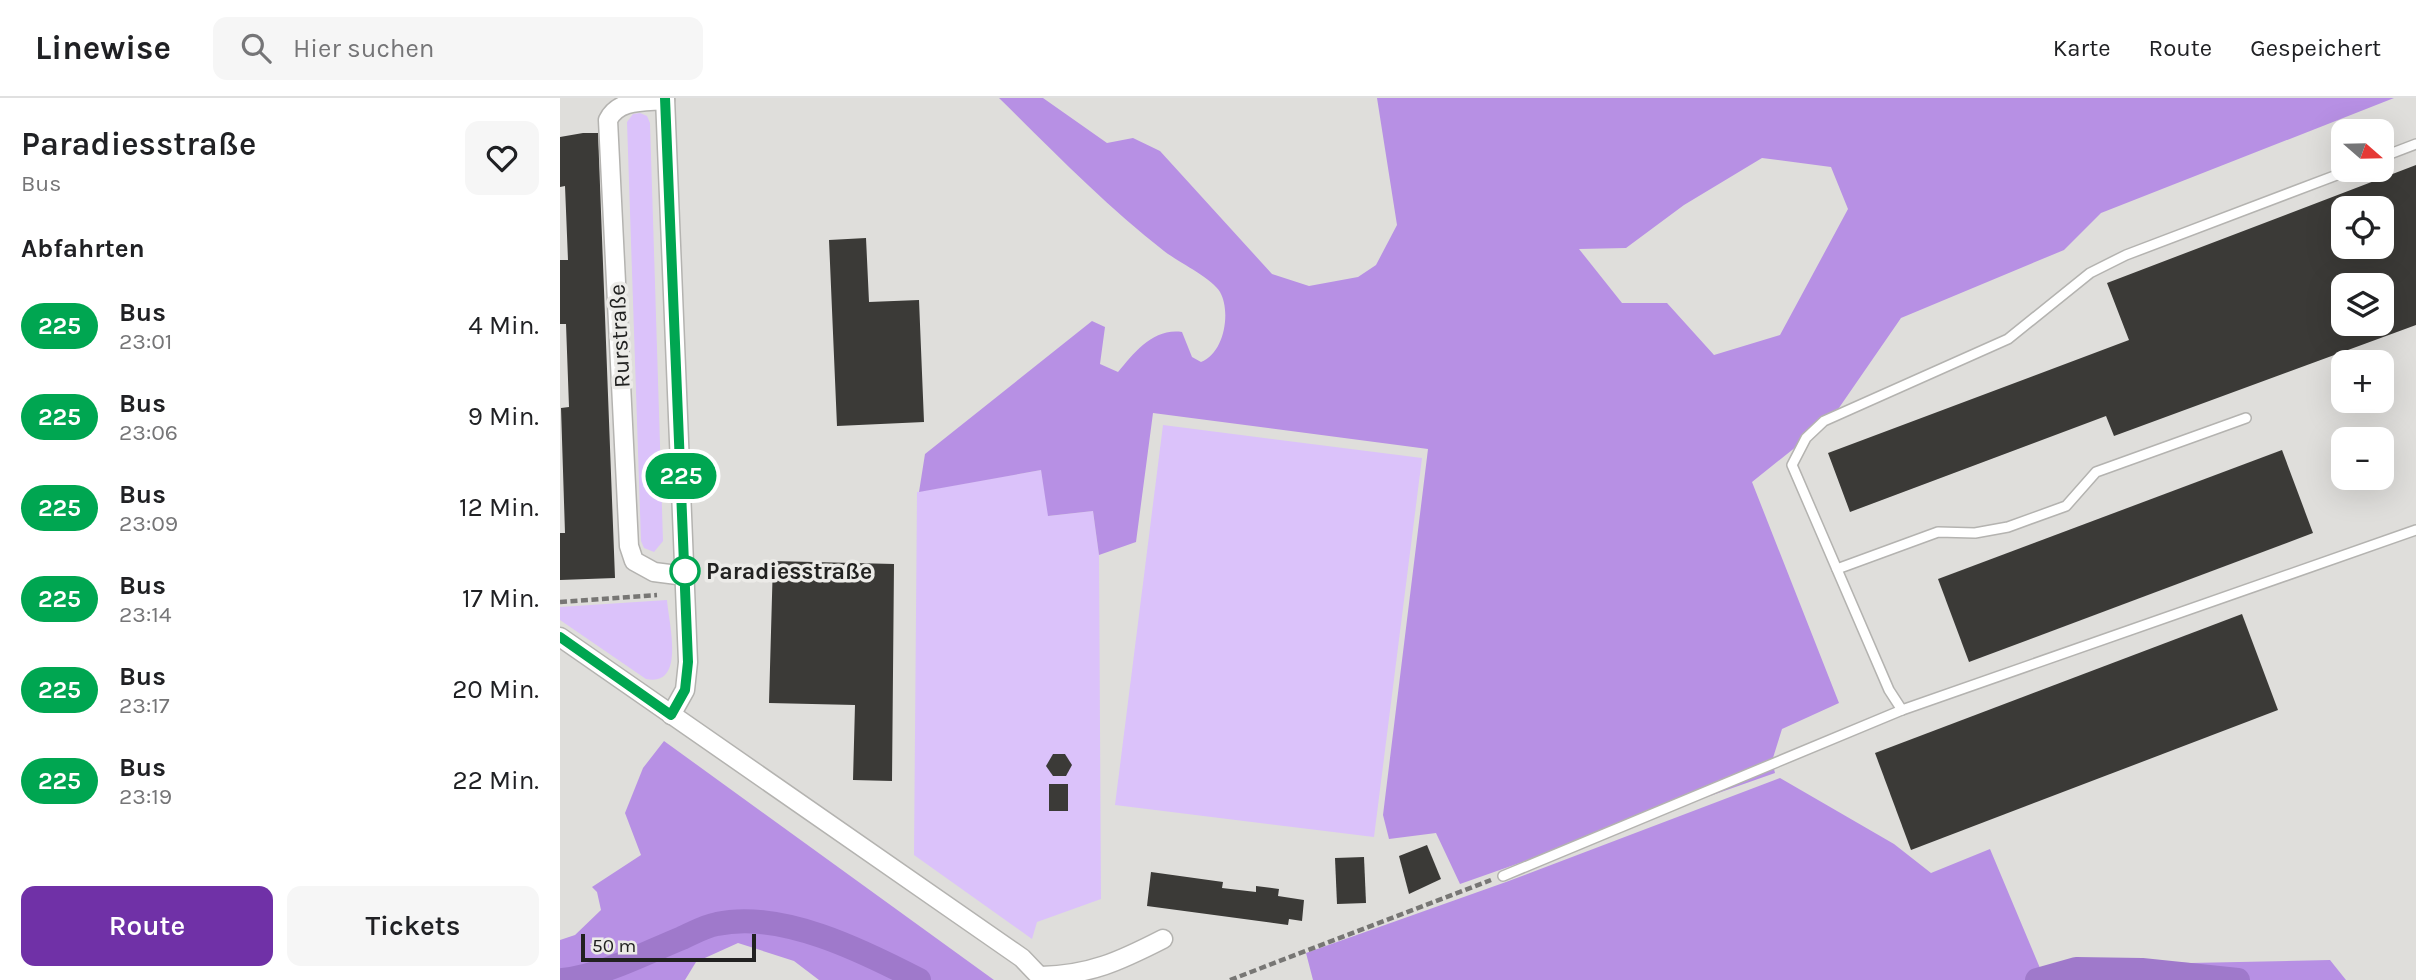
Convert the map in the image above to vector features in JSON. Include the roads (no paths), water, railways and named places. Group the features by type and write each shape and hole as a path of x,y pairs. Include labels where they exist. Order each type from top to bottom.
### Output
{"street":[{"name":"Rurstraße","path":"671,715 685,690 688,662 685,576 665,99 629,100 616,108 608,120 629,546 634,561 654,572 685,576"},
{"path":"560,637 1023,958 1042,978 1072,975 1111,966 1164,939"}],"lane":[{"path":"2394,153 2416,144"},
{"path":"1902,710 1889,690 1792,465 1806,438 1824,421 2008,340 2091,273 2126,255 2331,177"},
{"path":"1837,569 1938,532 1975,533 2008,527 2066,506 2096,472 2246,418"},
{"path":"1503,876 1902,710 2416,530"}],"waterway":[{"path":"563,980 608,969 708,926 742,921 768,923 821,936 873,957 919,980"},
{"path":"2037,980 2076,969 2142,970 2238,980"}],"place":[{"name":"Paradiesstraße","path":"685,571"}]}
